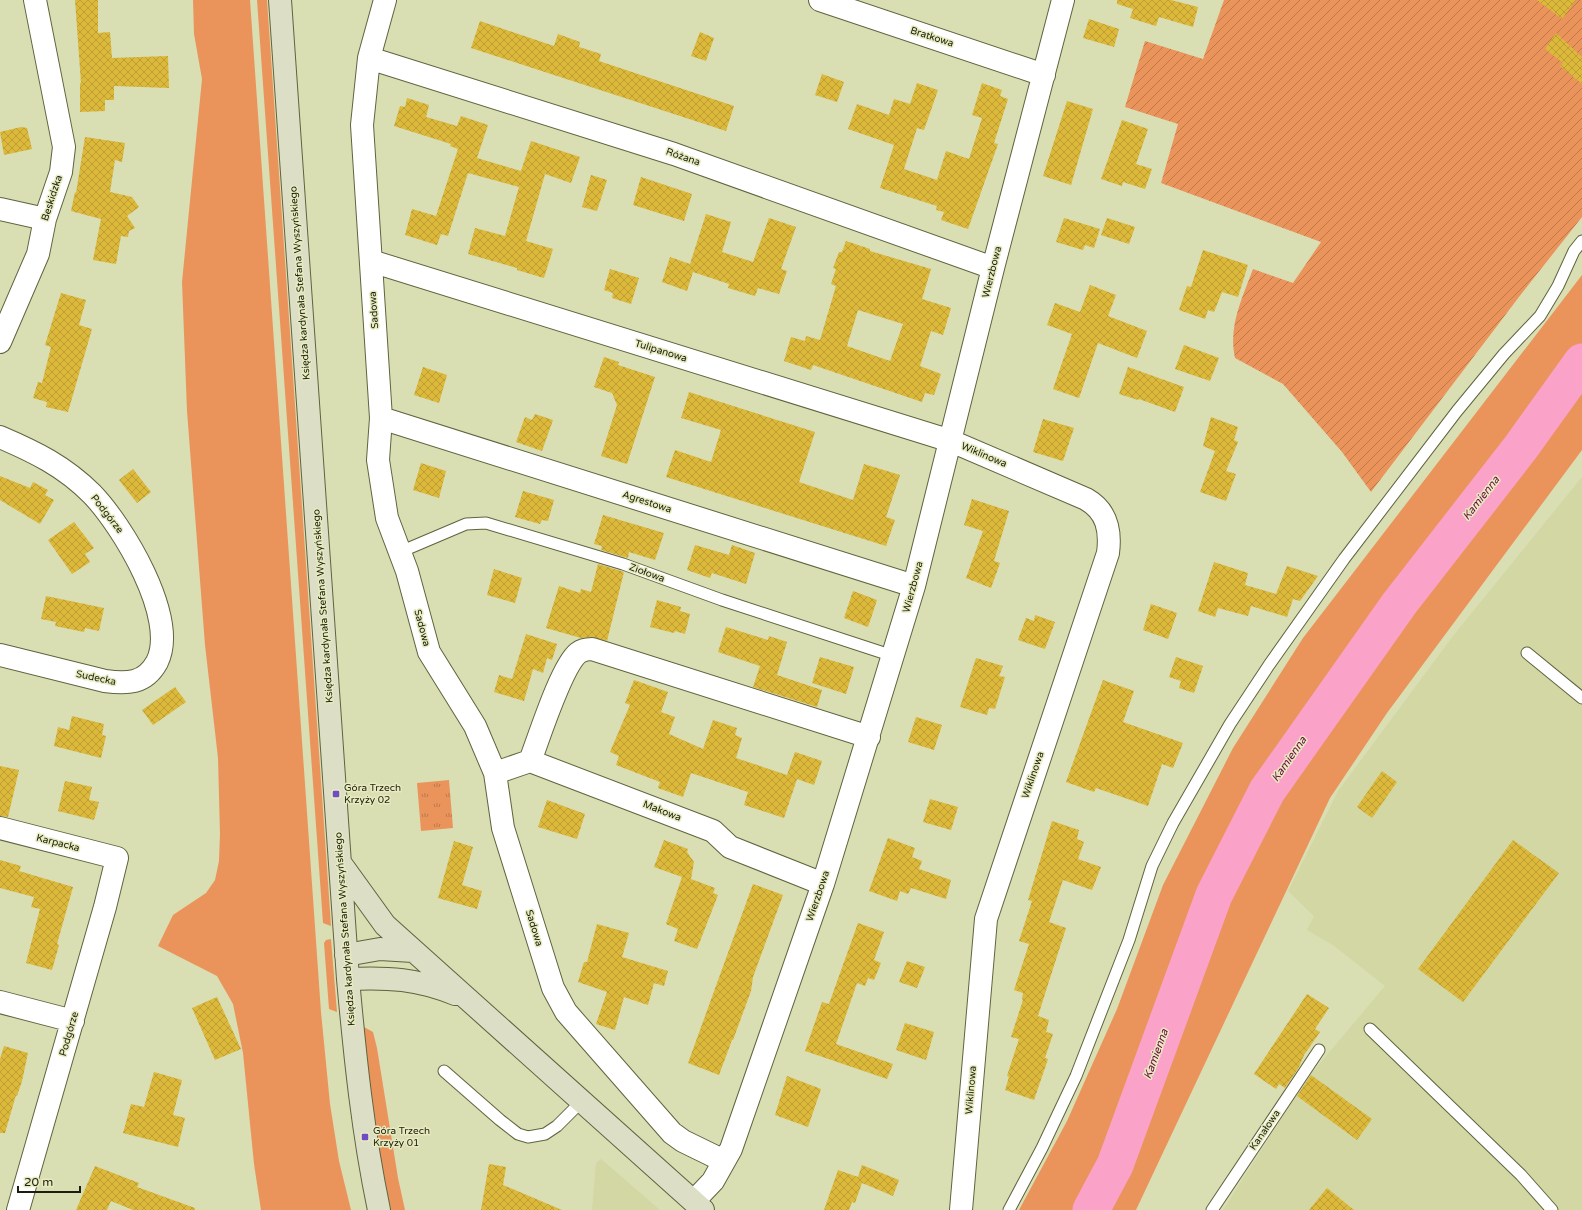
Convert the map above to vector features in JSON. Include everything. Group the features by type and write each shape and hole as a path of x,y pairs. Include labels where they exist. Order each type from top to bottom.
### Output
{"main road":[{"name":"Księdza kardynała Stefana Wyszyńskiego","path":"280,0 348,980 358,1084 368,1158 379,1210"},
{"path":"341,864 385,925 699,1206"},
{"path":"346,955 380,949 413,951"},
{"path":"348,980 380,978 432,985 468,1000"}],"street":[{"name":"Beskidzka","path":"0,342 38,254 44,219 61,172 64,147 35,0"},
{"name":"Sadowa","path":"385,0 369,58 362,125 381,418 378,460 388,518 407,571 429,652 475,726 495,773 503,828 553,988 560,1003 566,1012 672,1133 683,1141 724,1162"},
{"name":"Bratkowa","path":"820,0 1044,75"},
{"name":"Wierzbowa","path":"724,1162 738,1129 823,884 914,586 993,268 1063,0"},
{"name":"Różana","path":"369,58 674,154 993,268"},
{"path":"0,209 44,219"},
{"name":"Tulipanowa","path":"371,261 951,441"},
{"name":"Agrestowa","path":"381,418 914,586"},
{"name":"Podgórze","path":"0,437 35,452 60,466 102,505 121,531 141,566 158,611 161,635"},
{"name":"Wiklinowa","path":"951,441 1091,502 1104,516 1108,525 1109,537 1108,553 986,919 961,1210"},
{"name":"Sudecka","path":"0,655 105,681 122,683 132,682 145,677 155,665 160,650 161,635"},
{"path":"495,773 530,762 555,695 571,662 577,654 587,649 640,662 869,737"},
{"name":"Makowa","path":"530,762 713,831 730,847 823,884"},
{"name":"Karpacka","path":"0,828 116,858"},
{"name":"Podgórze","path":"18,1210 73,1021 116,858"},
{"path":"0,1002 73,1021"},
{"path":"699,1206 724,1162"}],"lane":[{"path":"1009,1210 1042,1148 1076,1076 1129,940 1152,866 1173,824 1230,724 1269,665 1348,553 1457,411 1504,354 1540,316 1558,286 1574,251 1582,241"},
{"name":"Ziołowa","path":"400,552 466,524 486,523 624,564 722,600 893,656"},
{"path":"1527,653 1582,698"},
{"path":"1370,1029 1522,1175 1552,1210"},
{"name":"Kanałowa","path":"1212,1210 1319,1050"},
{"path":"444,1071 500,1120 518,1134 528,1137 545,1134 557,1126 582,1101"}],"shaded area":[{"path":"1582,477 1582,1210 1223,1210 1306,1080 1385,986 1333,945 1307,930 1314,916 1288,891 1338,791 1453,636"},
{"path":"601,1159 660,1210 592,1210 596,1163"}],"green space":[{"path":"193,0 250,0 321,1012 330,1104 339,1161 351,1210 261,1210 254,1164 243,1053 233,1004 217,976 158,946 173,915 206,893 215,880 219,861 220,834 218,758 205,645 187,411 182,282 202,79 194,34"},
{"path":"257,0 267,0 331,926 323,923"},
{"path":"1224,0 1582,0 1582,217 1522,293 1371,492 1342,452 1283,384 1235,358 1233,335 1237,313 1253,269 1293,283 1321,242 1161,183 1178,124 1125,107 1145,41 1203,59"},
{"path":"1582,275 1582,450 1387,713 1330,798 1136,1210 1019,1210 1067,1121 1117,1009 1163,885 1233,748 1303,638"},
{"path":"449,780 453,828 421,831 417,783"},
{"path":"331,939 337,1012 329,1009 324,943 326,940"},
{"path":"364,1027 373,1032 377,1048 398,1178 405,1210 391,1210 374,1130"}],"building":[{"path":"75,0 98,0 98,33 110,32 112,58 168,56 169,88 114,86 114,100 105,100 105,111 80,112 81,83"},
{"path":"1117,0 1171,0 1198,7 1193,27 1159,17 1156,26 1130,18 1133,9 1117,4"},
{"path":"1537,0 1576,0 1562,19"},
{"path":"1089,19 1119,29 1114,47 1083,38"},
{"path":"480,21 554,46 558,34 580,42 579,47 601,54 599,61 734,106 726,131 471,48"},
{"path":"700,32 714,38 706,61 691,56"},
{"path":"1556,33 1582,57 1582,84 1560,66 1563,63 1545,49"},
{"path":"822,74 844,82 837,102 815,95"},
{"path":"917,83 938,90 924,130 917,128 904,169 937,180 946,151 969,159 982,118 972,115 982,83 1002,90 1000,96 1008,99 994,143 998,144 968,229 941,220 944,212 936,210 937,206 880,188 894,145 848,129 857,104 889,115 894,99 910,104"},
{"path":"407,98 429,105 426,117 457,126 461,116 488,125 477,158 521,171 531,141 580,157 571,183 545,174 526,241 553,249 544,278 517,270 517,268 468,254 475,228 505,236 519,187 468,173 448,236 441,234 437,245 405,235 412,209 436,216 458,149 450,146 451,144 394,126 400,106 405,107"},
{"path":"1067,101 1093,109 1071,185 1043,176"},
{"path":"1122,120 1148,129 1136,164 1152,169 1145,189 1123,182 1122,186 1101,179"},
{"path":"21,127 27,128 32,149 4,155 0,132"},
{"path":"85,137 125,143 122,162 115,160 110,192 132,197 139,207 127,216 135,228 129,231 128,237 121,236 116,264 93,260 101,219 71,211 75,192 76,193"},
{"path":"591,175 607,180 597,211 582,207"},
{"path":"641,177 692,194 684,221 633,205"},
{"path":"706,214 731,222 722,252 753,262 769,218 796,227 781,269 787,271 779,294 758,288 755,296 728,288 729,284 693,272 687,291 662,282 670,257 690,264"},
{"path":"1064,218 1100,229 1094,248 1085,245 1083,250 1056,242"},
{"path":"1107,218 1135,227 1129,244 1101,235"},
{"path":"846,241 870,249 870,251 931,269 922,299 951,308 943,335 931,331 920,366 941,374 934,395 925,393 922,402 813,365 811,370 784,361 791,337 805,341 806,336 820,340 836,286 831,284 836,269 833,268 839,252 842,252","holes":["858,310 903,324 890,361 847,346"]},
{"path":"1203,250 1248,265 1238,297 1222,292 1214,312 1208,310 1205,319 1179,310 1187,286 1191,287"},
{"path":"610,269 639,278 631,304 612,298 613,293 604,290"},
{"path":"1090,285 1116,295 1108,316 1147,331 1137,358 1098,343 1079,398 1053,389 1072,334 1047,325 1055,303 1080,312"},
{"path":"61,293 86,300 79,325 92,329 68,412 46,407 47,402 33,398 38,382 42,383 51,347 45,345"},
{"path":"1184,345 1219,358 1210,381 1175,369"},
{"path":"604,357 619,362 618,365 655,377 627,464 601,456 617,405 612,393 594,387"},
{"path":"423,367 447,375 439,403 414,395"},
{"path":"1128,367 1184,387 1175,412 1139,399 1138,400 1119,394"},
{"path":"689,392 815,432 799,482 853,500 864,464 900,475 886,517 895,520 886,546 666,477 675,450 711,462 721,430 681,418"},
{"path":"535,414 553,420 542,451 516,442 525,417 532,420"},
{"path":"1211,417 1238,427 1234,440 1238,442 1226,471 1236,474 1226,501 1200,492 1215,451 1203,446"},
{"path":"1043,419 1074,428 1063,461 1033,452"},
{"path":"421,463 446,471 439,498 413,490"},
{"path":"133,469 151,492 137,503 119,480"},
{"path":"0,476 30,488 33,482 48,490 45,495 54,500 40,524 0,500"},
{"path":"523,491 554,500 548,521 542,520 540,524 515,517"},
{"path":"972,499 1009,511 994,561 1000,563 991,588 966,578 983,531 964,525"},
{"path":"603,515 664,533 655,560 629,552 628,558 601,550 602,546 594,544"},
{"path":"74,522 94,548 85,554 90,562 72,574 48,540"},
{"path":"695,545 729,555 732,545 755,553 746,584 712,573 710,578 687,570"},
{"path":"1214,562 1248,573 1245,585 1276,594 1287,566 1318,576 1300,601 1293,599 1287,617 1251,606 1248,616 1218,608 1215,617 1198,611"},
{"path":"598,564 624,572 607,641 592,637 581,638 546,628 559,586 580,593 581,589 591,592"},
{"path":"494,569 522,578 515,603 487,595"},
{"path":"853,591 877,600 868,627 844,618"},
{"path":"46,596 104,608 99,631 85,628 84,632 55,626 56,622 41,619"},
{"path":"657,600 681,607 680,611 690,614 685,634 650,627"},
{"path":"1151,604 1177,613 1168,639 1143,630"},
{"path":"1035,615 1055,622 1045,649 1018,640 1026,618 1034,621"},
{"path":"726,627 768,640 769,636 787,642 777,675 822,690 817,707 753,687 760,666 718,652"},
{"path":"526,634 557,644 552,660 547,658 543,673 533,669 524,701 494,692 499,675 512,679"},
{"path":"820,657 854,667 846,694 812,683"},
{"path":"1176,657 1203,666 1194,693 1179,688 1181,681 1169,677"},
{"path":"976,658 1003,666 999,676 1005,677 995,709 989,708 987,715 960,707"},
{"path":"634,680 668,692 661,712 675,717 669,734 703,749 713,720 737,728 735,735 742,738 736,758 787,775 795,752 822,761 814,785 797,779 784,818 744,805 748,792 691,773 683,797 658,788 660,782 616,765 619,756 610,752 630,705 625,703"},
{"path":"1103,680 1134,691 1123,722 1183,743 1173,768 1162,764 1148,806 1096,788 1094,792 1066,782"},
{"path":"175,687 186,702 153,725 142,710"},
{"path":"72,716 104,724 102,735 106,736 101,758 54,746 58,727 69,730"},
{"path":"916,717 942,725 934,750 908,742"},
{"path":"0,766 19,770 8,817 0,816"},
{"path":"1382,771 1397,782 1372,818 1357,807"},
{"path":"65,781 92,787 89,800 99,802 94,820 58,811"},
{"path":"930,799 958,807 951,830 923,822"},
{"path":"547,800 585,814 577,839 538,827"},
{"path":"1052,821 1079,830 1077,839 1084,842 1078,859 1101,867 1092,890 1063,880 1049,922 1066,928 1038,1016 1049,1020 1046,1032 1053,1034 1045,1058 1048,1059 1034,1100 1005,1090 1009,1077 1007,1076 1019,1039 1011,1037 1023,1000 1023,993 1014,990 1029,944 1019,941 1032,901 1028,900"},
{"path":"888,838 915,848 912,857 922,861 919,869 951,880 946,899 911,888 908,894 900,891 897,901 869,891"},
{"path":"664,840 688,849 687,852 694,862 691,879 715,888 713,893 718,895 697,949 674,941 678,929 666,924 682,877 654,867"},
{"path":"1513,840 1559,873 1463,1002 1418,969"},
{"path":"454,841 473,847 462,885 482,891 477,909 438,898"},
{"path":"0,860 21,866 19,871 73,887 57,944 59,945 52,970 26,963 40,909 31,907 34,897 0,888"},
{"path":"753,884 783,895 753,977 751,991 719,1075 688,1063"},
{"path":"858,923 884,932 874,960 881,963 874,980 868,978 865,986 857,983 836,1044 893,1064 887,1079 805,1051 822,1002 829,1004"},
{"path":"597,924 629,933 622,957 668,971 664,986 654,983 648,1005 624,997 615,1030 596,1024 607,992 578,982 584,962 587,962"},
{"path":"907,961 925,967 917,988 899,982"},
{"path":"1307,994 1329,1008 1315,1029 1320,1032 1304,1055 1299,1067 1285,1088 1279,1084 1276,1089 1254,1074"},
{"path":"217,997 241,1049 215,1060 192,1008"},
{"path":"905,1023 934,1032 926,1060 896,1050"},
{"path":"4,1046 28,1053 22,1081 17,1096 16,1095 5,1133 0,1133 0,1059"},
{"path":"154,1072 182,1080 173,1115 185,1118 178,1147 123,1133 131,1104 144,1107"},
{"path":"1311,1075 1372,1119 1357,1140 1297,1096"},
{"path":"787,1076 821,1089 808,1127 775,1115"},
{"path":"489,1164 506,1167 503,1185 562,1210 481,1210"},
{"path":"862,1165 899,1180 893,1196 862,1183 855,1203 852,1202 849,1210 824,1210 838,1170 858,1177"},
{"path":"95,1166 139,1183 137,1187 195,1208 195,1210 133,1210 111,1201 107,1210 76,1210"},
{"path":"1327,1188 1354,1210 1309,1210"}],"waterway":[{"name":"Kamienna","path":"1091,1210 1115,1165 1214,895 1267,791 1399,604 1521,447 1582,362"}],"place":[{"name":"Góra Trzech Krzyży 02","path":"336,794"},
{"name":"Góra Trzech Krzyży 01","path":"365,1137"}]}
